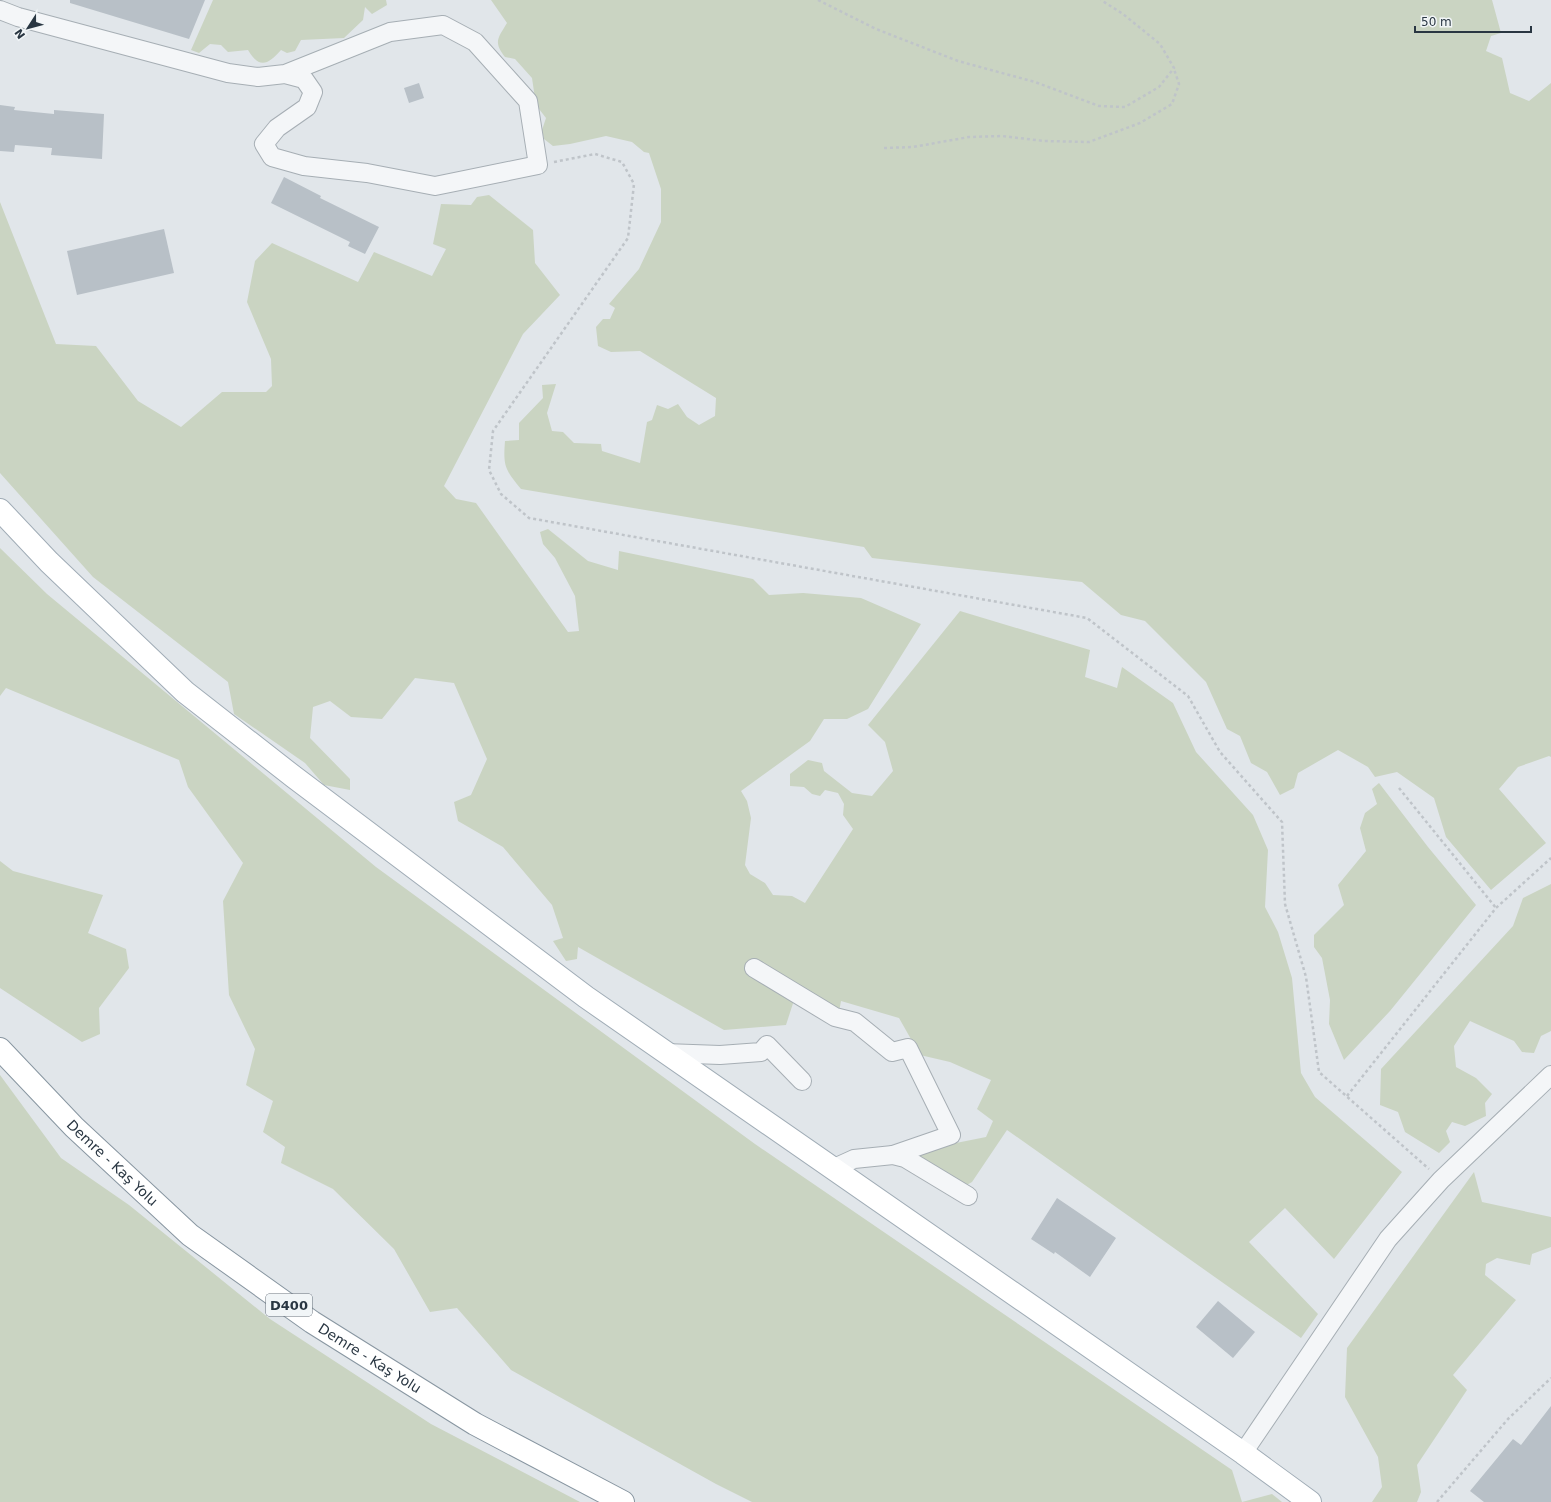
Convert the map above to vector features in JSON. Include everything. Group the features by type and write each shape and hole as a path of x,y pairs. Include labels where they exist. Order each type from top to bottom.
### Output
{"main road":[{"path":"0,510 49,562 185,692 465,907 586,997 1243,1453 1310,1502"},
{"name":"Demre - Kaş Yolu","path":"0,1049 74,1127 190,1235 312,1322 475,1424 623,1502"}],"street":[{"path":"0,10 18,17 228,73 258,76 285,74 390,32 443,25 475,42 528,101 538,165 435,186 367,173 304,166 272,158 264,144 277,128 307,106 313,92 304,79 285,74"},
{"path":"754,968 834,1017 855,1022 892,1052 908,1048 951,1135 892,1155 854,1159 832,1169"},
{"path":"665,1052 720,1055 761,1052 766,1045 802,1081"},
{"path":"1243,1453 1388,1239 1441,1180 1551,1075"},
{"path":"892,1155 905,1158 968,1196"}],"path":[{"path":"818,0 876,29 958,61 1035,82 1099,106 1125,107 1160,87 1174,68"},
{"path":"884,148 912,147 969,137 1002,136 1044,141 1089,142 1140,123 1172,104 1179,84 1174,68 1160,44 1123,14 1101,0"},
{"path":"538,165 595,154 622,162 634,184 628,238 493,431 489,470 501,494 529,518 1087,618 1188,696 1220,752 1282,822 1284,904 1306,977 1319,1072 1441,1180"},
{"path":"1399,788 1496,908"},
{"path":"1347,1096 1496,908 1551,858"},
{"path":"1437,1502 1508,1419 1551,1378"}],"green space":[{"path":"213,0 386,0 387,5 372,14 365,7 363,20 344,38 301,40 295,51 287,53 281,50 272,59 264,63 256,60 248,50 228,52 221,45 210,44 199,53 191,50"},
{"path":"491,0 1492,0 1501,33 1491,36 1486,51 1502,58 1510,93 1529,101 1551,83 1551,757 1549,756 1518,767 1499,789 1546,843 1491,890 1446,837 1434,798 1397,772 1375,777 1368,767 1338,750 1298,773 1294,788 1280,795 1267,772 1251,763 1240,736 1227,729 1206,682 1145,621 1121,615 1082,582 872,558 864,547 521,489 511,477 506,467 504,457 505,441 519,440 519,423 543,398 542,385 556,384 547,413 552,431 563,432 574,443 601,444 602,451 640,463 647,422 652,420 657,405 668,409 678,404 687,417 699,425 715,416 716,398 640,351 611,352 598,346 596,327 603,319 610,319 615,308 609,304 639,269 661,222 661,189 649,153 644,152 632,142 606,136 553,146 544,139 542,130 546,118 536,105 532,78 515,59 505,57 501,52 498,40 507,23"},
{"path":"489,195 533,230 535,263 560,295 523,334 444,486 456,499 476,503 568,632 579,631 575,596 555,558 543,544 540,532 548,529 588,561 618,570 619,551 753,579 769,595 803,593 861,598 921,624 868,709 847,719 824,719 810,741 741,791 747,801 751,818 745,865 750,874 765,883 773,895 792,896 805,903 853,829 843,815 844,804 838,793 825,790 820,796 812,794 804,787 790,786 790,774 808,760 822,763 824,771 852,793 872,796 893,771 885,742 868,725 960,611 1090,650 1085,677 1117,688 1122,667 1173,703 1196,752 1253,815 1268,850 1265,907 1278,932 1292,978 1301,1073 1315,1097 1402,1172 1334,1259 1285,1208 1249,1242 1318,1314 1301,1338 1007,1130 972,1182 965,1186 917,1155 921,1150 986,1137 993,1121 977,1109 991,1080 950,1062 920,1055 899,1018 841,1001 839,1012 797,991 786,1025 724,1030 578,947 577,959 566,961 553,941 563,938 552,905 503,847 458,821 454,802 471,795 487,759 454,683 415,678 382,719 351,717 330,701 313,707 310,738 350,779 350,790 324,785 305,763 234,714 228,682 93,577 0,473 0,202 56,344 96,346 138,401 181,427 222,392 266,392 272,386 271,359 247,302 255,261 272,243 358,282 374,252 432,276 446,249 433,244 441,204 471,205 477,197"},
{"path":"0,548 47,594 376,867 755,1144 1232,1470 1242,1502 752,1502 716,1484 511,1370 457,1308 430,1312 394,1249 333,1189 281,1163 285,1147 263,1132 273,1101 246,1085 255,1049 229,995 223,901 243,863 188,787 179,760 6,688 0,696"},
{"path":"1379,783 1428,847 1476,905 1390,1011 1344,1060 1329,1024 1330,1000 1322,958 1314,947 1314,935 1344,905 1338,885 1366,851 1360,828 1365,813 1377,804 1372,789"},
{"path":"0,861 13,871 103,895 88,933 126,949 129,968 99,1008 100,1034 82,1042 0,988"},
{"path":"1551,884 1551,1031 1541,1036 1534,1053 1522,1052 1514,1041 1470,1021 1454,1046 1456,1067 1476,1078 1492,1094 1485,1103 1486,1116 1465,1126 1452,1122 1446,1131 1450,1142 1439,1153 1405,1132 1398,1112 1380,1105 1381,1069 1513,926 1523,898"},
{"path":"0,1075 61,1158 129,1205 270,1319 431,1424 580,1502 0,1502"},
{"path":"1474,1172 1482,1202 1551,1217 1551,1247 1532,1254 1530,1265 1497,1258 1486,1264 1485,1275 1516,1300 1453,1375 1467,1390 1417,1465 1421,1492 1417,1502 1372,1502 1382,1487 1378,1457 1345,1397 1347,1348"},
{"path":"1272,1494 1282,1502 1242,1502"}],"building":[{"path":"70,0 205,0 189,39 70,3"},
{"path":"419,83 424,98 409,103 404,88"},
{"path":"0,105 15,107 14,110 54,114 54,110 104,114 102,159 51,155 52,148 15,145 14,152 0,151"},
{"path":"284,177 321,196 320,198 379,227 365,254 348,246 350,242 271,203"},
{"path":"164,229 174,273 77,295 67,251"},
{"path":"1057,1198 1116,1238 1090,1277 1055,1252 1054,1254 1031,1239"},
{"path":"1218,1301 1255,1332 1233,1358 1196,1327"},
{"path":"1551,1406 1551,1502 1484,1502 1470,1491 1513,1439 1521,1445"}]}
